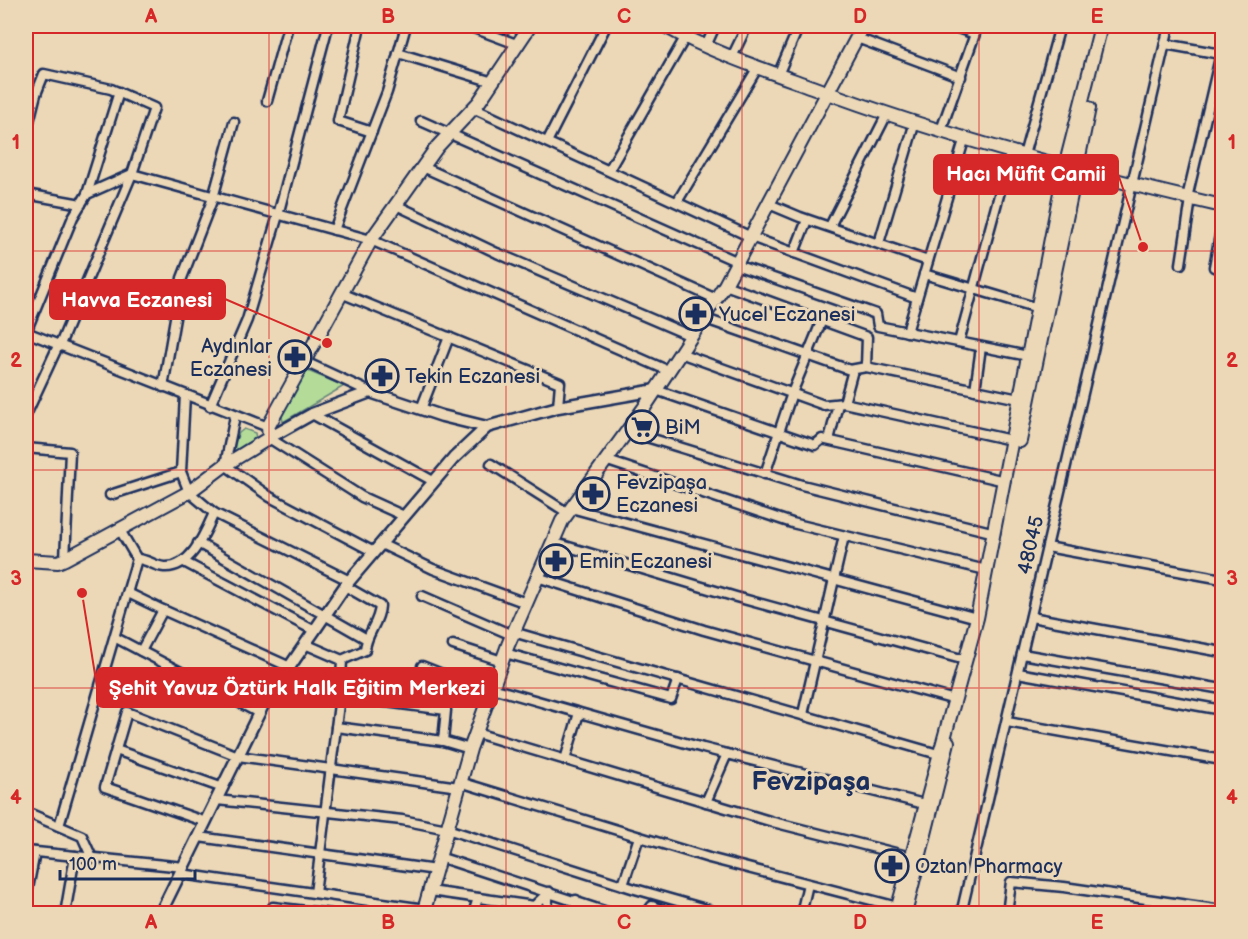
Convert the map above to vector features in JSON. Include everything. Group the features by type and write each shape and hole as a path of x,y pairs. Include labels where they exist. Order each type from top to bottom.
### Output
{"main road":[{"path":"26,560 58,562 120,530 189,492 268,432 303,361 371,240 423,167 493,82 530,26"},
{"path":"899,911 924,804 977,618 1038,308 1101,26"},
{"path":"1005,481 1016,459 1070,168 1108,26"},
{"path":"669,27 732,57 887,114 1070,168 1222,206"},
{"path":"424,911 470,749 503,657 552,542 569,511 656,390 725,285 829,94 859,29"},
{"path":"899,911 945,761 955,700"}],"street":[{"path":"267,101 288,26"},
{"path":"210,406 247,320 278,215 328,26"},
{"path":"360,26 338,121 372,132"},
{"path":"334,230 372,132 406,26"},
{"path":"468,26 519,45"},
{"path":"547,142 606,26"},
{"path":"706,46 715,26"},
{"path":"732,57 747,26"},
{"path":"778,75 799,26"},
{"path":"941,130 975,34 952,26"},
{"path":"1024,155 1060,26"},
{"name":"48045","path":"961,914 1169,26"},
{"path":"859,29 961,77"},
{"path":"609,170 686,36"},
{"path":"1165,44 1222,51 1220,70 1189,198 1181,264"},
{"path":"398,53 493,82"},
{"path":"677,202 758,67"},
{"path":"26,134 36,94 44,74 119,93 154,108 132,174 59,347 27,403 26,415"},
{"path":"26,91 36,94"},
{"path":"119,93 87,194 73,216 26,332 236,416 268,432 362,497 404,516"},
{"path":"472,108 751,237 917,298"},
{"path":"830,226 887,114"},
{"path":"421,121 737,263 876,314 879,326 1028,356"},
{"path":"163,387 182,278 213,198 234,122"},
{"path":"879,243 915,122"},
{"path":"907,332 964,137"},
{"path":"959,342 1011,151"},
{"path":"423,167 716,299"},
{"path":"87,194 132,174 371,240 669,371"},
{"path":"26,194 81,204"},
{"path":"769,204 807,220 928,261"},
{"path":"396,205 497,252 692,336"},
{"path":"794,253 807,220"},
{"path":"1214,267 1222,224"},
{"path":"924,274 1038,308"},
{"path":"725,285 867,337 866,368"},
{"path":"341,293 560,383 558,407"},
{"path":"703,318 853,370 866,368 1019,399"},
{"path":"765,474 792,393 822,320"},
{"path":"421,409 449,337"},
{"path":"975,390 981,346"},
{"path":"680,353 824,405 841,404 1011,440"},
{"path":"303,361 370,392 421,409 487,426 558,407 656,390 815,445 822,439 829,440 1005,481"},
{"path":"829,440 853,370"},
{"path":"268,432 370,392"},
{"path":"185,396 182,472 189,492 214,513 347,583 380,606 380,618 365,638 365,650 342,660 305,644"},
{"path":"312,414 433,481"},
{"path":"236,416 225,465 270,497 377,548 526,603"},
{"path":"160,914 259,713 305,644 347,583 433,481 487,426"},
{"path":"627,431 765,474 995,533"},
{"path":"26,451 69,452 65,559"},
{"path":"605,460 792,523 986,570"},
{"path":"491,464 569,511 977,618"},
{"path":"110,495 182,472"},
{"path":"120,530 137,559 167,567 184,562 198,543 214,513"},
{"path":"803,714 844,536"},
{"path":"552,542 825,622 965,660"},
{"path":"198,543 365,638"},
{"path":"1047,547 1222,579"},
{"path":"59,826 116,638 137,559"},
{"path":"184,562 315,631"},
{"path":"537,578 704,630 955,700"},
{"path":"128,593 290,667"},
{"path":"422,596 513,633 938,754"},
{"path":"141,651 163,610"},
{"path":"1031,617 1222,652"},
{"path":"116,638 259,713"},
{"path":"453,645 671,699 678,679"},
{"path":"1022,654 1222,689"},
{"path":"315,893 340,699 342,660"},
{"path":"422,666 491,691 924,804"},
{"path":"1018,673 1222,710"},
{"path":"340,699 340,696 446,710 443,741"},
{"path":"206,822 105,787 128,712 238,756 460,785 899,911"},
{"path":"565,760 579,713"},
{"path":"1006,722 1222,760"},
{"path":"336,727 443,741 470,749"},
{"path":"476,733 706,802 910,857"},
{"path":"116,750 223,788"},
{"path":"706,802 727,754"},
{"path":"217,800 402,820 447,829 723,914"},
{"path":"26,812 82,836 92,858"},
{"path":"199,837 435,870"},
{"path":"623,885 639,837"},
{"path":"26,899 30,851 183,870 424,911"},
{"path":"65,914 75,856"},
{"path":"439,857 614,914"},
{"path":"1007,914 1011,882 1064,887 1222,910"},
{"path":"801,914 808,884"},
{"path":"430,891 534,906 549,892"},
{"path":"546,914 549,892"},
{"path":"473,914 478,898"},
{"path":"574,914 576,900"},
{"path":"646,914 652,906 671,914"},
{"path":"272,914 273,907 331,914"}],"green space":[{"path":"303,369 344,386 283,422 281,412"},
{"path":"244,429 255,433 256,440 232,456 230,454 239,433"}],"place":[{"name":"Hacı Müfit Camii","path":"1143,247"},
{"name":"Yucel Eczanesi","path":"696,314"},
{"name":"Havva Eczanesi","path":"327,343"},
{"name":"Aydınlar Eczanesi","path":"295,357"},
{"name":"Tekin Eczanesi","path":"382,376"},
{"name":"BiM","path":"642,427"},
{"name":"Fevzipaşa Eczanesi","path":"593,494"},
{"name":"Emin Eczanesi","path":"556,561"},
{"name":"Şehit Yavuz Öztürk Halk Eğitim Merkezi","path":"82,593"},
{"name":"Oztan Pharmacy","path":"892,866"}],"district":[{"name":"Fevzipaşa","path":"811,781"}]}
